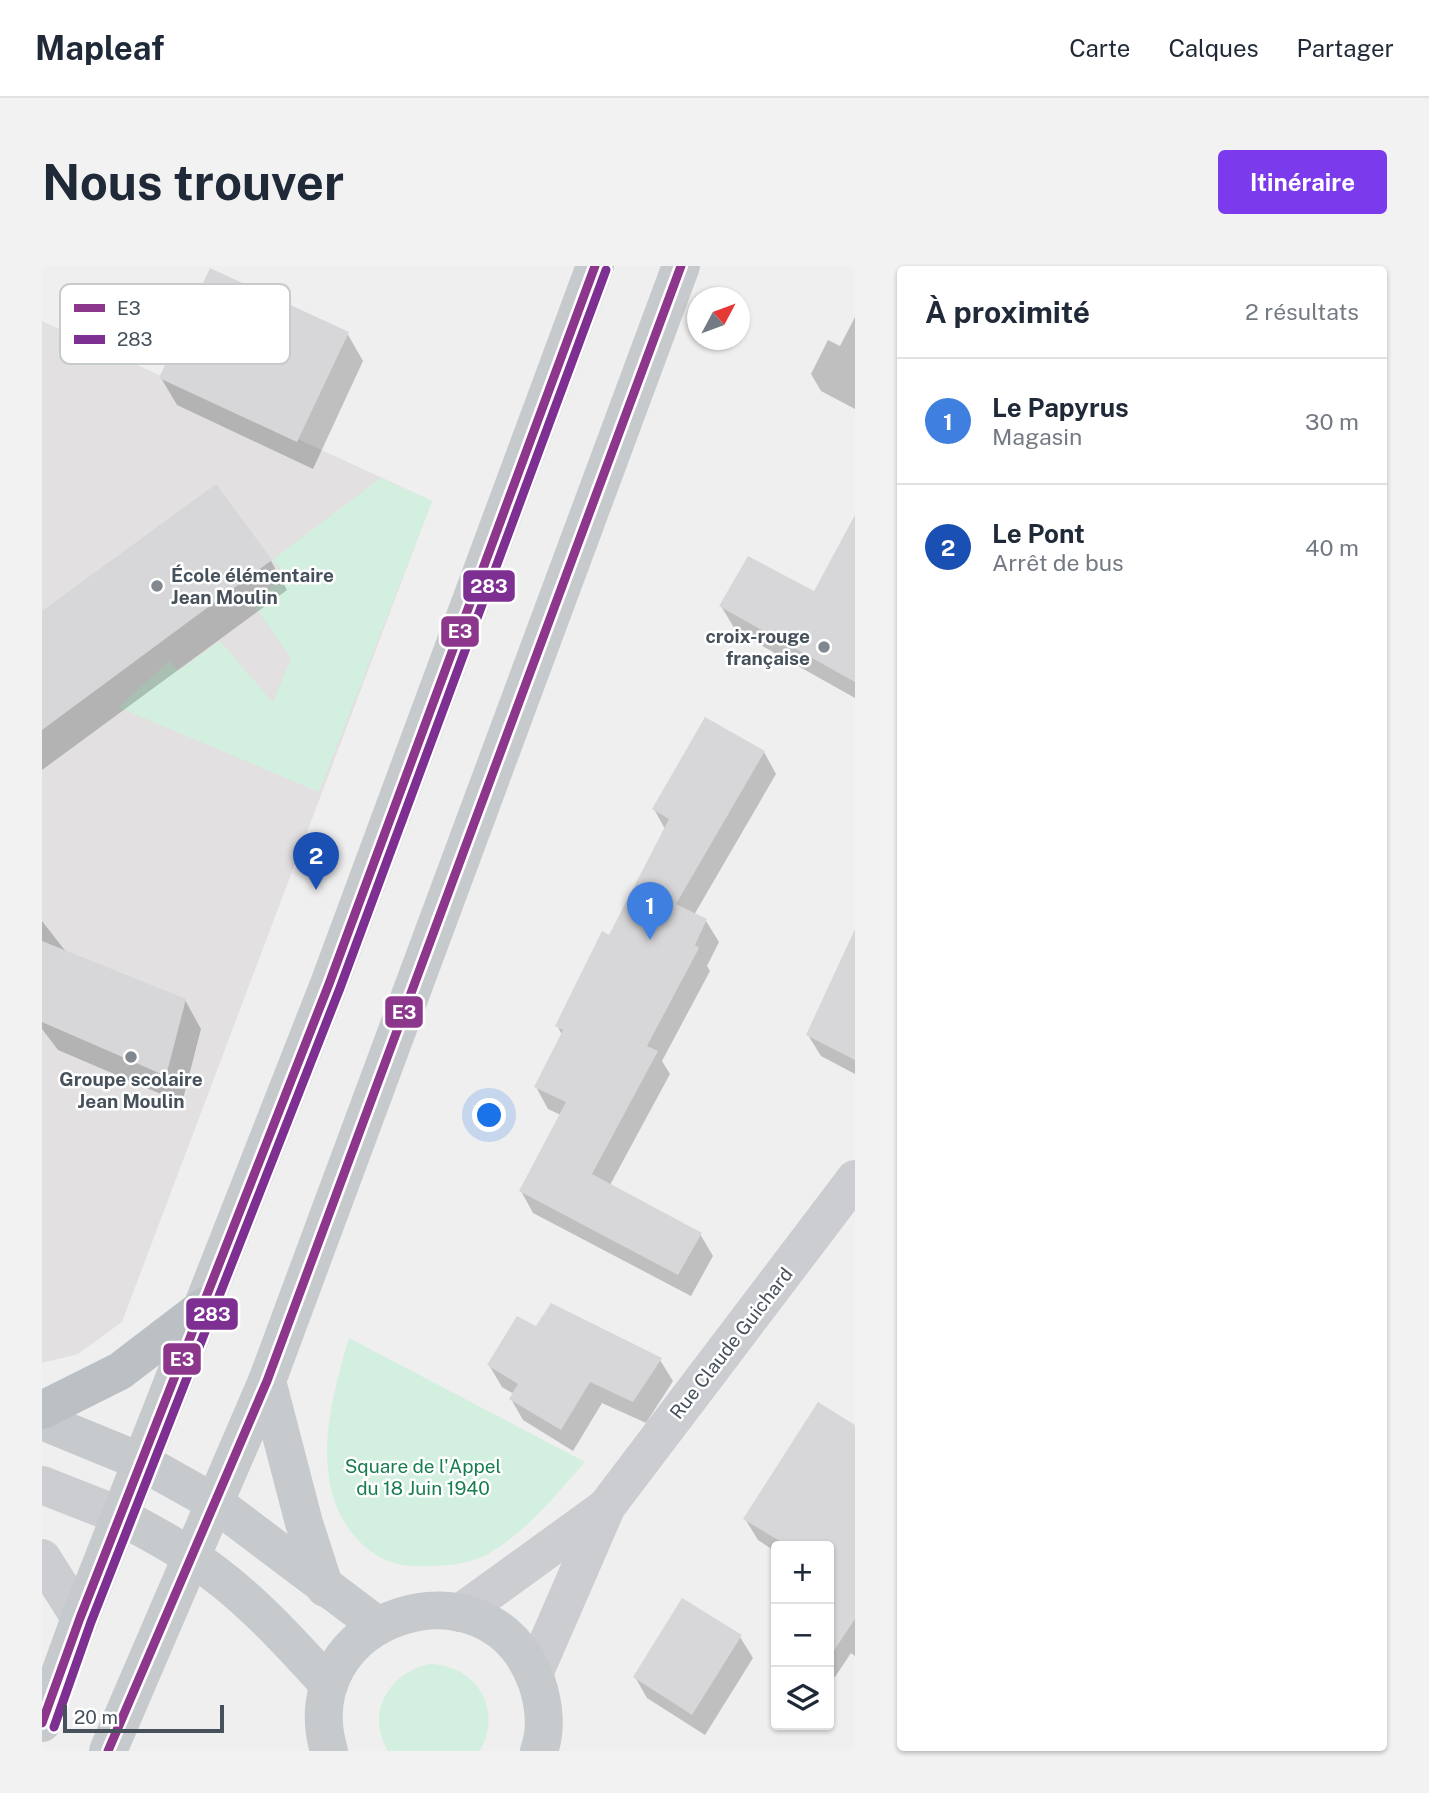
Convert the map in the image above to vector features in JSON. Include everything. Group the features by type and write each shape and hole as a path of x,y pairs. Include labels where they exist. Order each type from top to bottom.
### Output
{"highway":[{"path":"42,1410 120,1371 205,1306"}],"main road":[{"path":"42,1723 80,1618 330,984 595,266"},
{"path":"108,1751 267,1381 681,266"},
{"path":"267,1381 300,1507 325,1588"},
{"path":"42,1420 142,1462 215,1503 377,1625"},
{"path":"121,1516 191,1557 276,1627 329,1685"},
{"path":"329,1751 323,1713 329,1685 340,1661 356,1640 377,1625 404,1613 432,1609 460,1613 484,1621 505,1635 521,1653 534,1674 543,1709 543,1749"}],"street":[{"name":"Rue Claude Guichard","path":"534,1674 607,1506 855,1179"},
{"path":"42,1485 121,1516"},
{"name":"Rue Claude Guichard","path":"460,1613 607,1506"},
{"path":"42,1558 80,1618"}],"shaded area":[{"name":"Groupe scolaire Jean Moulin","path":"42,321 60,329 60,364 135,364 432,501 122,1322 78,1354 42,1363"}],"green space":[{"path":"381,478 432,501 319,792 118,707 170,661 178,671 220,641 273,703 291,658 251,601 288,576 272,560"},
{"name":"Square de l'Appel du 18 Juin 1940","path":"349,1338 585,1462 531,1521 484,1556 456,1564 415,1566 399,1564 377,1556 359,1541 343,1519 333,1496 328,1470 330,1416"},
{"path":"430,1664 461,1673 473,1681 481,1693 489,1720 480,1751 388,1751 379,1723 385,1696 403,1676 415,1668"}],"building":[{"path":"210,268 245,284 203,284"},
{"path":"290,305 349,332 297,442 159,378 165,364 290,364"},
{"name":"École élémentaire Jean Moulin","path":"216,484 272,560 42,730 42,611"},
{"name":"croix-rouge française","path":"855,515 855,682 719,606 748,556 814,591"},
{"path":"705,717 765,751 676,904 707,919 695,945 699,948 647,1046 658,1051 592,1174 702,1233 678,1275 519,1191 566,1102 534,1087 563,1030 555,1026 602,931 609,935 669,819 652,809"},
{"path":"855,929 855,1060 806,1035"},
{"path":"42,941 186,999 166,1076 42,1022"},
{"path":"551,1303 662,1358 633,1402 590,1382 561,1430 509,1399 518,1384 487,1365 517,1316 536,1326"},
{"path":"818,1402 855,1425 855,1619 834,1650 834,1541 780,1541 743,1519"},
{"path":"682,1598 742,1635 692,1715 633,1677"}],"transit line":[{"name":"E3","path":"42,1723 80,1618 329,984 595,266"},
{"name":"E3","path":"108,1751 267,1381 681,266"},
{"name":"283","path":"54,1727 91,1622 340,988 606,270"}],"place":[{"name":"École élémentaire Jean Moulin","path":"157,586"},
{"name":"croix-rouge française","path":"824,647"},
{"name":"Le Pont","path":"316,890"},
{"name":"Le Papyrus","path":"650,940"},
{"name":"Groupe scolaire Jean Moulin","path":"131,1057"}]}
